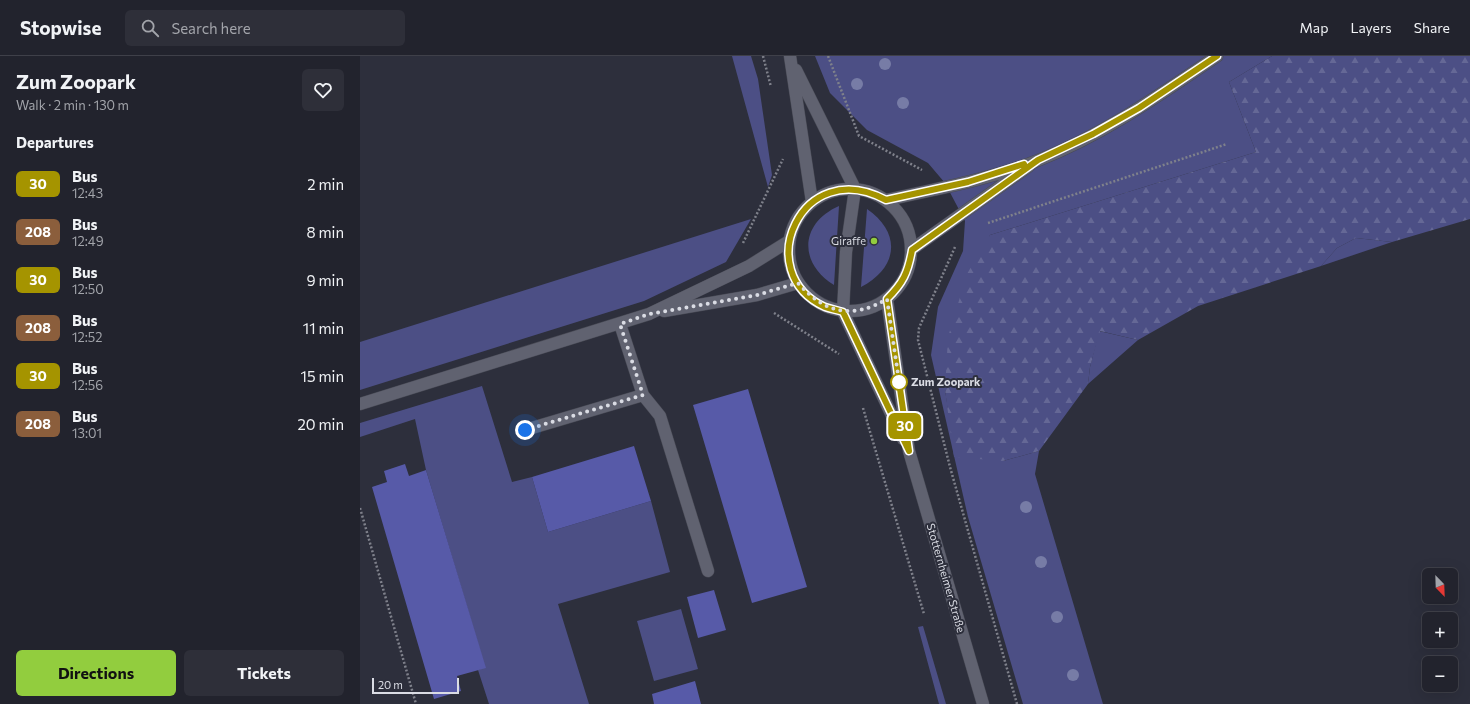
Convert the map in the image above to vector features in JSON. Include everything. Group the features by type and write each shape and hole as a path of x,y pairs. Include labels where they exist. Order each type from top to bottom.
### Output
{"main road":[{"path":"886,200 968,182 1038,160 1093,134 1139,108 1217,56"},
{"path":"791,58 856,189 846,252 843,312 909,451"},
{"path":"791,58 812,202"},
{"path":"912,250 1038,160"},
{"path":"856,189 872,193 886,200 900,214 908,232 912,250 908,269 900,286 887,299 874,307 859,311 843,312 826,307 810,297 798,283 792,270 789,256 789,242 793,227 801,213 812,202 825,194 840,190 856,189"},
{"path":"360,404 649,314 749,266 789,242"},
{"path":"649,314 757,295 798,283"},
{"path":"887,299 909,451"},
{"path":"620,324 643,395 660,416 708,571"},
{"path":"525,430 643,395"},
{"name":"Stotternheimer Straße","path":"909,451 983,704"}],"path":[{"path":"828,56 859,136 925,172"},
{"path":"983,226 1227,144"},
{"path":"743,244 784,159"},
{"path":"956,245 919,328 918,340 950,467 1017,704"},
{"path":"772,312 842,357"},
{"path":"862,407 924,614"},
{"path":"360,508 416,704"}],"green space":[{"path":"732,56 751,56 758,79 772,175 768,187"},
{"path":"815,56 1272,56 1229,82 1256,152 990,235 945,390 950,421 1003,461 1039,451 1035,474 1103,704 1023,704 968,517 931,355 938,307 963,251 965,221 945,183 928,163 867,130 830,93"},
{"path":"1272,56 1470,56 1470,219 1392,242 1356,238 1337,248 1321,266 1198,306 1138,340 1100,331 1090,367 1088,384 1039,451 1003,461 954,457 945,390 948,337 967,274 990,235 1256,152 1229,82"},
{"path":"839,206 834,285 822,276 814,266 809,255 808,244 811,233 817,222 826,213"},
{"path":"867,209 878,218 886,229 890,239 891,250 888,260 882,270 873,279 861,287"},
{"path":"751,219 726,262 644,301 360,390 360,342"},
{"path":"1356,238 1392,242 1321,266 1337,248"},
{"path":"1099,331 1138,340 1088,384 1090,367"},
{"path":"482,386 512,482 532,477 548,532 651,501 670,572 558,604 589,704 489,704 478,670 485,667 426,470 415,419 360,437 360,423"},
{"path":"681,609 698,669 654,681 637,621"},
{"path":"923,626 946,704 939,704 918,627"}],"building":[{"path":"748,389 807,587 752,603 693,405"},
{"path":"634,446 651,501 548,532 532,477"},
{"path":"405,464 409,476 426,470 486,668 457,676 461,691 434,699 372,487 387,482 384,471"},
{"path":"714,590 726,630 698,638 687,597"},
{"path":"695,681 701,704 654,704 652,694"}],"bus line":[{"name":"30","path":"1024,164 968,182 886,200 872,193 856,189 840,190 825,194 812,202 801,213 793,227 789,242 789,256 792,270 798,283 810,297 826,307 843,312 909,451 887,299 900,286 908,269 912,250 1038,160 1093,134 1139,108 1217,56"}],"place":[{"name":"Giraffe","path":"874,241"},
{"name":"Zum Zoopark","path":"899,382"}],"route":[{"path":"525,430 643,395 620,324 649,314 757,295 798,283 810,297 826,307 843,312 859,311 874,307 887,299 900,388 899,382"}]}
